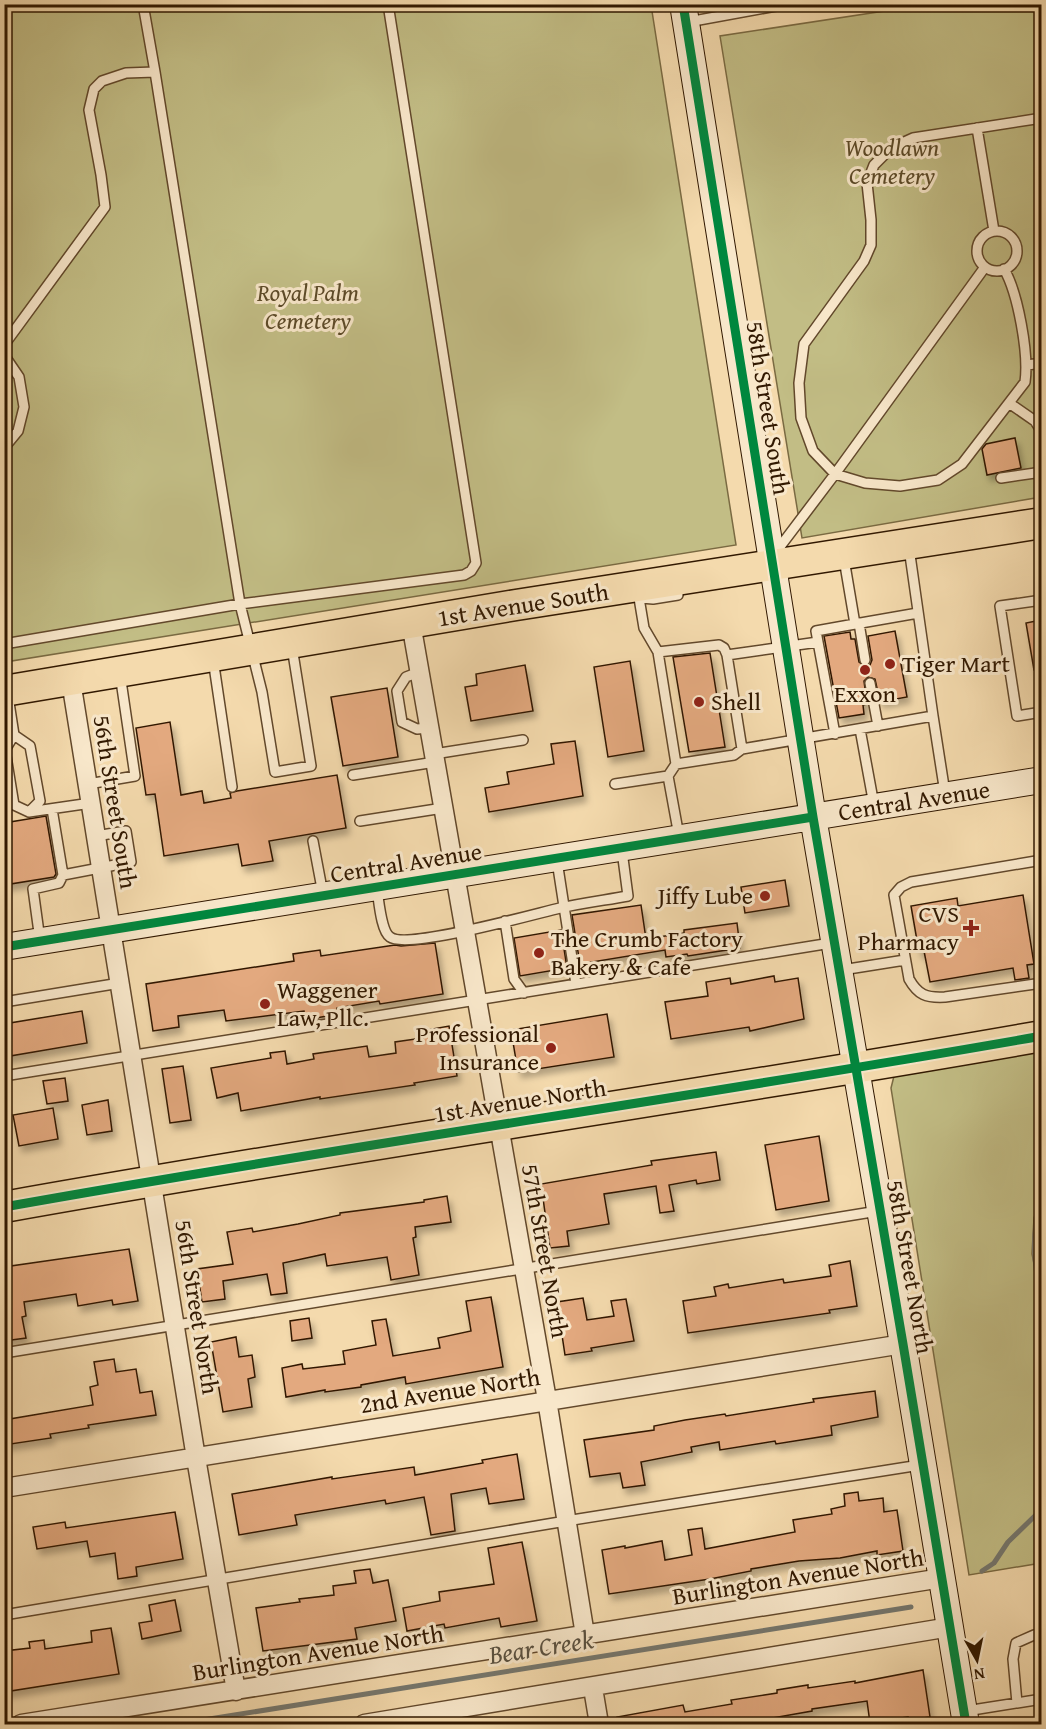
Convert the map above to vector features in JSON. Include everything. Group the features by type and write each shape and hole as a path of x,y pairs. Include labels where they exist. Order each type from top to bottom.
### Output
{"main road":[{"name":"1st Avenue South","path":"6,691 591,594 773,561 843,555 1041,523"},
{"name":"1st Avenue North","path":"4,1207 153,1180 866,1062 1031,1038"}],"street":[{"name":"58th Street South","path":"684,14 813,817"},
{"name":"57th Street North","path":"411,623 547,1400 585,1635"},
{"name":"56th Street South","path":"71,681 111,930"},
{"name":"Central Avenue","path":"4,948 1041,780"},
{"name":"58th Street North","path":"813,817 839,970 866,1062 880,1211 965,1718"},
{"name":"56th Street North","path":"111,930 236,1691"},
{"name":"2nd Avenue North","path":"4,1488 903,1344"},
{"name":"Burlington Avenue North","path":"21,1725 942,1578"},
{"path":"364,1725 950,1627"},
{"path":"593,1688 599,1725"}],"lane":[{"path":"143,4 240,604 262,692 276,772 311,766 292,644"},
{"path":"4,644 240,604 464,575 471,572 476,563 388,4"},
{"path":"684,14 787,4"},
{"path":"4,345 105,207 89,110 94,89 102,81 126,73 155,72"},
{"path":"1004,269 1012,283 1027,365 1025,382 962,464 938,480 900,486 865,483 835,474 813,451 801,418 799,382 804,344 864,261 871,245 867,183 874,165 891,148 913,138 1041,118"},
{"path":"977,128 994,231"},
{"path":"994,231 1006,233 1015,243 1014,261 1004,269 991,270 985,267 978,256 979,243 988,233 994,231"},
{"path":"739,582 773,561 985,267"},
{"path":"4,355 19,377 24,407 18,431 4,448"},
{"path":"1027,365 1041,363"},
{"path":"1009,403 1035,421 1041,432"},
{"path":"1000,478 1041,471"},
{"path":"909,544 946,796"},
{"path":"843,555 865,660"},
{"path":"591,594 652,599 686,594"},
{"path":"639,598 644,628 658,652 676,764 668,776 680,838"},
{"path":"1041,600 1000,606 1017,716 1041,712"},
{"path":"835,734 816,631 918,613"},
{"path":"727,656 818,642"},
{"path":"658,652 719,645 724,648 742,749"},
{"path":"212,657 232,787"},
{"path":"419,672 406,677 397,690 398,703 402,722 417,729 429,728"},
{"path":"88,784 135,776 120,673"},
{"path":"870,683 878,726"},
{"path":"6,691 14,735 5,750 14,805 29,812 91,803"},
{"path":"676,764 734,755 742,749 933,716"},
{"path":"860,729 874,807"},
{"path":"14,735 30,746 40,801 29,812"},
{"path":"353,774 524,740"},
{"path":"615,784 668,776"},
{"path":"360,821 443,808"},
{"path":"40,942 33,889 59,883 63,875 52,809"},
{"path":"63,875 131,862 126,831 96,836"},
{"path":"314,841 324,896"},
{"path":"377,887 385,932 394,940 465,931 563,907 628,896 622,848"},
{"path":"556,859 576,984"},
{"path":"1041,860 911,882 901,887 894,895 909,979 915,990 922,995 932,998 1041,983"},
{"path":"506,921 514,979 524,993"},
{"path":"4,1076 835,942"},
{"path":"839,970 905,960"},
{"path":"4,1002 120,983"},
{"path":"969,1037 1031,1038"},
{"path":"4,1353 880,1211"},
{"path":"4,1615 566,1521 923,1465"},
{"path":"1017,1703 1013,1659 1016,1643 1034,1635 1041,1635"},
{"path":"965,1718 1017,1703 1041,1699"}],"green space":[{"name":"Royal Palm Cemetery","path":"5,5 651,5 736,545 5,662"},
{"name":"Woodlawn Cemetery","path":"924,5 1041,5 1041,497 802,538 720,36"},
{"path":"1041,1046 1042,1191 1034,1218 1032,1254 1042,1301 1041,1563 969,1575 891,1088 895,1072"}],"shaded area":[{"path":"1041,1191 1042,1301 1033,1259 1033,1233"}],"building":[{"path":"1015,438 1021,468 987,475 982,449 986,444"},
{"path":"1041,620 1041,670 1034,670 1026,623"},
{"name":"Exxon","path":"895,631 907,697 880,702 875,679 868,677 864,681 867,704 863,705 864,714 839,718 824,636 850,632 851,639 855,639 859,662 866,667 872,660 868,636"},
{"name":"Shell","path":"710,653 725,747 689,752 673,657"},
{"path":"630,661 644,751 608,757 594,667"},
{"path":"525,665 533,711 471,721 465,687 477,685 476,674"},
{"path":"387,688 398,757 343,766 331,697"},
{"path":"170,722 181,795 202,791 204,803 231,798 230,793 237,791 337,775 346,828 269,841 273,861 242,866 238,844 164,856 155,794 146,795 136,728"},
{"path":"575,741 583,796 489,812 485,788 509,784 507,772 554,764 551,744"},
{"path":"46,816 56,874 54,877 4,885 4,823"},
{"name":"Jiffy Lube","path":"785,880 789,906 745,913 741,887"},
{"name":"CVS Pharmacy","path":"1023,895 1034,964 1027,965 1029,978 1015,980 1013,968 930,982 924,951 919,952 911,906 957,898 958,906"},
{"path":"641,905 646,939 684,933 684,930 737,923 740,948 666,957 665,950 580,964 572,915"},
{"path":"561,930 567,968 520,976 514,938"},
{"path":"435,943 443,994 337,1008 338,1014 305,1020 304,1011 226,1021 224,1010 178,1016 179,1027 153,1031 146,984 294,961 293,954 320,950 321,956 395,945"},
{"path":"774,976 775,982 798,978 804,1019 750,1031 749,1027 671,1039 665,1002 708,996 706,982 730,978 731,984"},
{"path":"82,1011 87,1043 4,1057 4,1024"},
{"path":"607,1014 614,1057 518,1072 511,1030"},
{"path":"449,1026 457,1076 414,1083 415,1085 320,1099 320,1097 241,1111 238,1093 217,1098 211,1068 271,1058 270,1053 285,1051 287,1064 314,1059 313,1054 367,1046 369,1057 396,1053 395,1042 423,1038 421,1031"},
{"path":"183,1066 191,1120 170,1123 162,1069"},
{"path":"65,1078 68,1101 47,1104 43,1081"},
{"path":"108,1100 112,1131 87,1135 82,1105"},
{"path":"53,1108 58,1139 19,1146 13,1115"},
{"path":"819,1136 829,1201 776,1210 765,1145"},
{"path":"716,1152 720,1180 697,1184 696,1180 669,1185 674,1211 660,1213 656,1186 604,1194 609,1224 567,1231 569,1246 550,1248 541,1184 652,1165 651,1161"},
{"path":"447,1196 451,1222 415,1227 416,1237 413,1238 419,1275 391,1280 387,1257 327,1266 325,1254 283,1263 287,1293 271,1295 267,1274 223,1281 225,1299 202,1302 197,1269 233,1264 227,1232 252,1228 253,1232 340,1215 340,1213 424,1202 424,1200"},
{"path":"129,1249 138,1301 113,1305 112,1300 78,1306 76,1294 24,1302 26,1316 22,1317 26,1338 4,1341 4,1267"},
{"path":"850,1261 857,1306 829,1310 830,1313 688,1333 683,1301 716,1296 714,1287 728,1284 729,1288 783,1279 784,1283 831,1276 829,1265"},
{"path":"491,1297 503,1367 406,1384 405,1377 361,1385 361,1387 286,1397 282,1368 302,1364 303,1369 345,1364 343,1351 376,1345 372,1321 386,1319 393,1356 440,1348 438,1338 471,1331 466,1301"},
{"path":"583,1298 587,1320 614,1316 611,1301 626,1299 634,1341 565,1355 557,1302"},
{"path":"309,1318 312,1338 292,1341 290,1321"},
{"path":"236,1337 239,1357 252,1355 255,1377 248,1379 252,1407 223,1412 211,1342"},
{"path":"114,1359 116,1372 136,1369 140,1393 152,1391 156,1415 88,1425 89,1428 50,1434 51,1438 4,1445 4,1420 93,1405 90,1387 98,1385 94,1362"},
{"path":"875,1391 878,1417 831,1426 832,1435 720,1450 719,1442 691,1447 692,1452 641,1462 645,1485 623,1488 620,1473 590,1477 584,1440 654,1430 654,1426 685,1420 725,1414 726,1416 814,1402 813,1399"},
{"path":"517,1454 524,1499 489,1504 486,1488 451,1494 455,1531 431,1535 424,1497 386,1504 385,1500 295,1515 297,1525 239,1535 232,1494 332,1477 332,1479 414,1467 415,1475 483,1463 482,1460"},
{"path":"858,1492 859,1501 883,1498 884,1512 897,1510 903,1551 877,1555 877,1551 840,1558 799,1561 710,1579 609,1594 602,1550 662,1541 665,1560 692,1555 688,1530 702,1528 705,1549 795,1532 793,1520 832,1514 831,1509 845,1506 844,1494"},
{"path":"175,1512 183,1559 136,1567 137,1576 118,1579 115,1553 90,1557 87,1541 37,1549 33,1527 65,1522 66,1528"},
{"path":"522,1542 537,1621 501,1627 499,1618 445,1628 444,1624 407,1631 403,1608 440,1601 439,1592 494,1584 488,1548"},
{"path":"370,1569 373,1583 388,1580 396,1621 355,1628 357,1639 263,1651 256,1608 300,1602 299,1599 334,1595 333,1586 356,1583 354,1571"},
{"path":"175,1600 181,1631 142,1639 139,1623 152,1621 149,1605"},
{"path":"111,1628 119,1674 4,1692 4,1651 30,1648 29,1642 44,1640 45,1649 92,1642 91,1631"},
{"path":"923,1670 930,1717 908,1720 908,1717 870,1723 867,1701 812,1709 812,1711 772,1718 773,1725 757,1725 756,1719 727,1723 727,1725 618,1725 617,1717 683,1705 685,1712 732,1704 731,1700 777,1693 777,1690 808,1685 808,1688 855,1681 855,1683"}],"waterway":[{"name":"Bear Creek","path":"982,1571 994,1563 1008,1542 1042,1509"},
{"name":"Bear Creek","path":"178,1724 911,1607"}],"cycle path":[{"path":"683,4 813,817 966,1724"},
{"path":"4,947 813,817"},
{"path":"4,1207 1042,1036"}],"place":[{"name":"Tiger Mart","path":"890,664"},
{"name":"Exxon","path":"865,670"},
{"name":"Shell","path":"699,702"},
{"name":"Jiffy Lube","path":"765,896"},
{"name":"CVS Pharmacy","path":"971,928"},
{"name":"The Crumb Factory Bakery & Cafe","path":"539,953"},
{"name":"Waggener Law, Pllc.","path":"265,1004"},
{"name":"Professional Insurance","path":"551,1048"}]}
